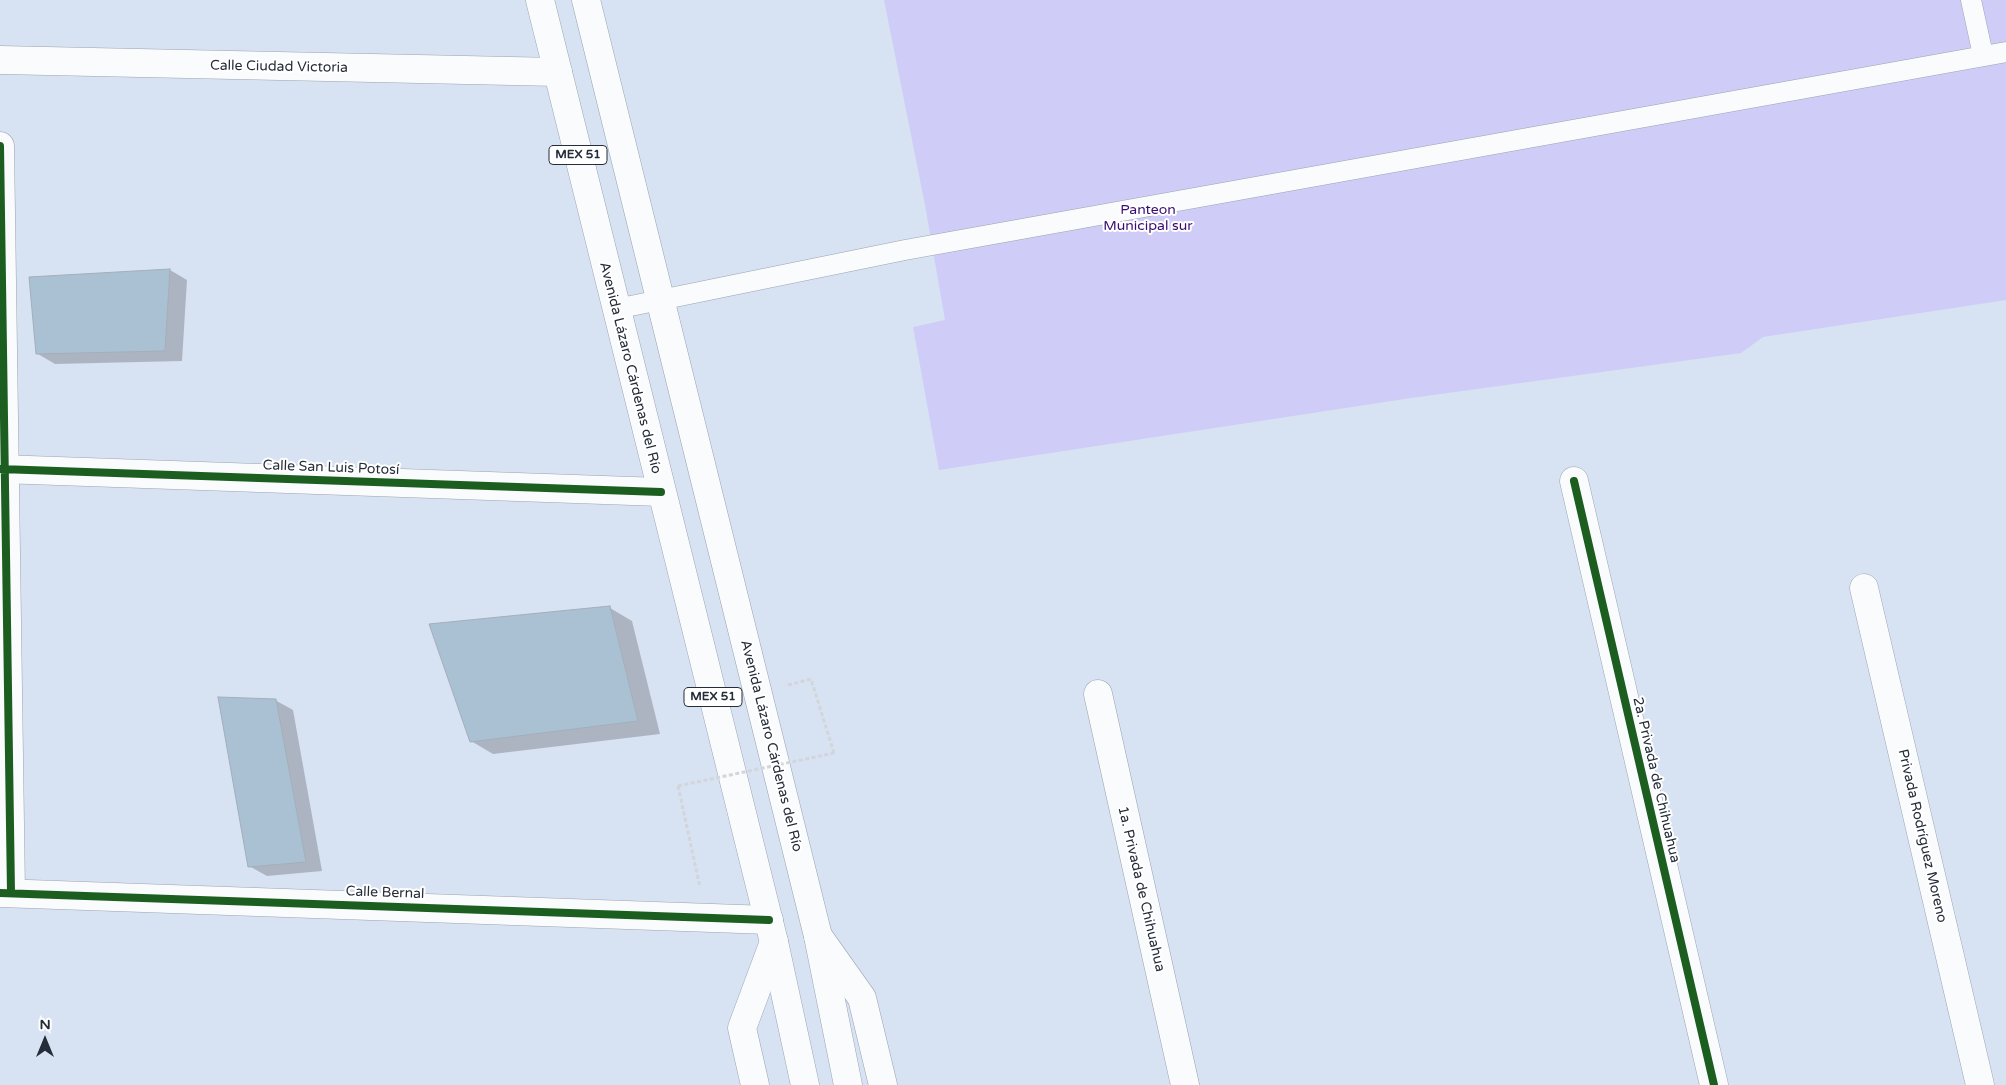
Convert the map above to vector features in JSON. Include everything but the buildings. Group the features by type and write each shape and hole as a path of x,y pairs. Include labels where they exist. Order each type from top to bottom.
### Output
{"street":[{"name":"Avenida Lázaro Cárdenas del Río","path":"540,0 771,931 805,1085"},
{"name":"Avenida Lázaro Cárdenas del Río","path":"586,0 818,936 848,1085"},
{"name":"Calle Ciudad Victoria","path":"0,60 558,72"},
{"path":"0,146 5,893"},
{"name":"Calle San Luis Potosí","path":"2,469 661,492"},
{"name":"2a. Privada de Chihuahua","path":"1574,481 1714,1085"},
{"name":"Privada Rodríguez Moreno","path":"1864,588 1980,1085"},
{"name":"1a. Privada de Chihuahua","path":"1098,694 1184,1085"},
{"name":"Calle Bernal","path":"5,893 706,917 771,931"},
{"path":"755,1085 742,1028 771,931"},
{"path":"818,936 862,998 883,1085"}],"lane":[{"path":"1971,0 1983,55"},
{"path":"616,309 905,250 2006,52"}],"path":[{"path":"706,917 678,786 834,753 811,679"}],"green space":[{"name":"Panteon Municipal sur","path":"884,0 2006,0 2006,300 1763,337 1741,353 1411,398 939,470 913,327 945,320 925,205"}],"cycle path":[{"path":"0,146 11,893"},
{"path":"0,469 661,492"},
{"path":"1574,481 1714,1085"},
{"path":"0,893 769,920"}]}
